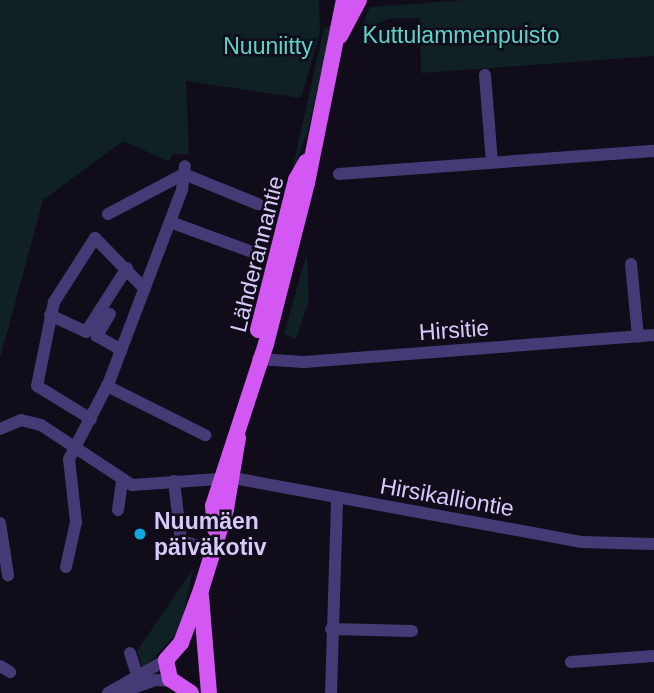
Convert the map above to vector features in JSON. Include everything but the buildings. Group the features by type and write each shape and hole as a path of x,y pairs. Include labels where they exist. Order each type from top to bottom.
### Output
{"main road":[{"name":"Lähderannantie","path":"181,643 201,590 258,359 255,341 296,180 306,162 340,36 344,0"},
{"name":"Lähderannantie","path":"340,36 359,0"},
{"name":"Lähderannantie","path":"201,590 202,648"},
{"path":"181,643 166,660 183,687"},
{"path":"202,648 209,671 209,693"}],"street":[{"path":"485,75 492,162"},
{"path":"339,174 654,151"},
{"path":"185,170 258,204"},
{"path":"108,214 185,170"},
{"path":"66,568 76,522 68,468 107,386 170,222 185,170"},
{"path":"170,222 255,253"},
{"path":"91,419 37,386 50,315 95,238 145,289"},
{"path":"631,264 638,337"},
{"path":"82,334 127,268"},
{"path":"97,336 110,314"},
{"path":"50,315 82,334 97,336 121,350"},
{"name":"Hirsitie","path":"258,359 304,362 654,335"},
{"path":"107,386 205,435"},
{"path":"0,429 30,421 75,449 122,482 117,510"},
{"name":"Hirsikalliontie","path":"122,482 227,478 582,542 654,544"},
{"path":"174,481 181,541 195,545"},
{"path":"331,693 337,498"},
{"path":"0,523 8,575"},
{"path":"331,629 412,631"},
{"path":"181,643 202,648"},
{"path":"130,653 139,679"},
{"path":"571,662 654,656"},
{"path":"118,693 166,660"},
{"path":"108,693 139,679 183,687 198,685 209,671"}],"green space":[{"name":"Nuuniitty","path":"0,0 319,0 320,32 301,98 186,81 189,154 173,154 168,161 123,141 43,200 0,358"},
{"name":"Kuttulammenpuisto","path":"465,0 654,0 654,56 421,73 420,18 393,18 361,28 370,7"},
{"path":"332,25 308,130 290,180 324,28"},
{"path":"307,252 309,301 296,339 284,334"},
{"path":"193,569 180,630 143,669 137,651"}],"place":[{"name":"Nuumäen päiväkotiv","path":"140,534"}]}
